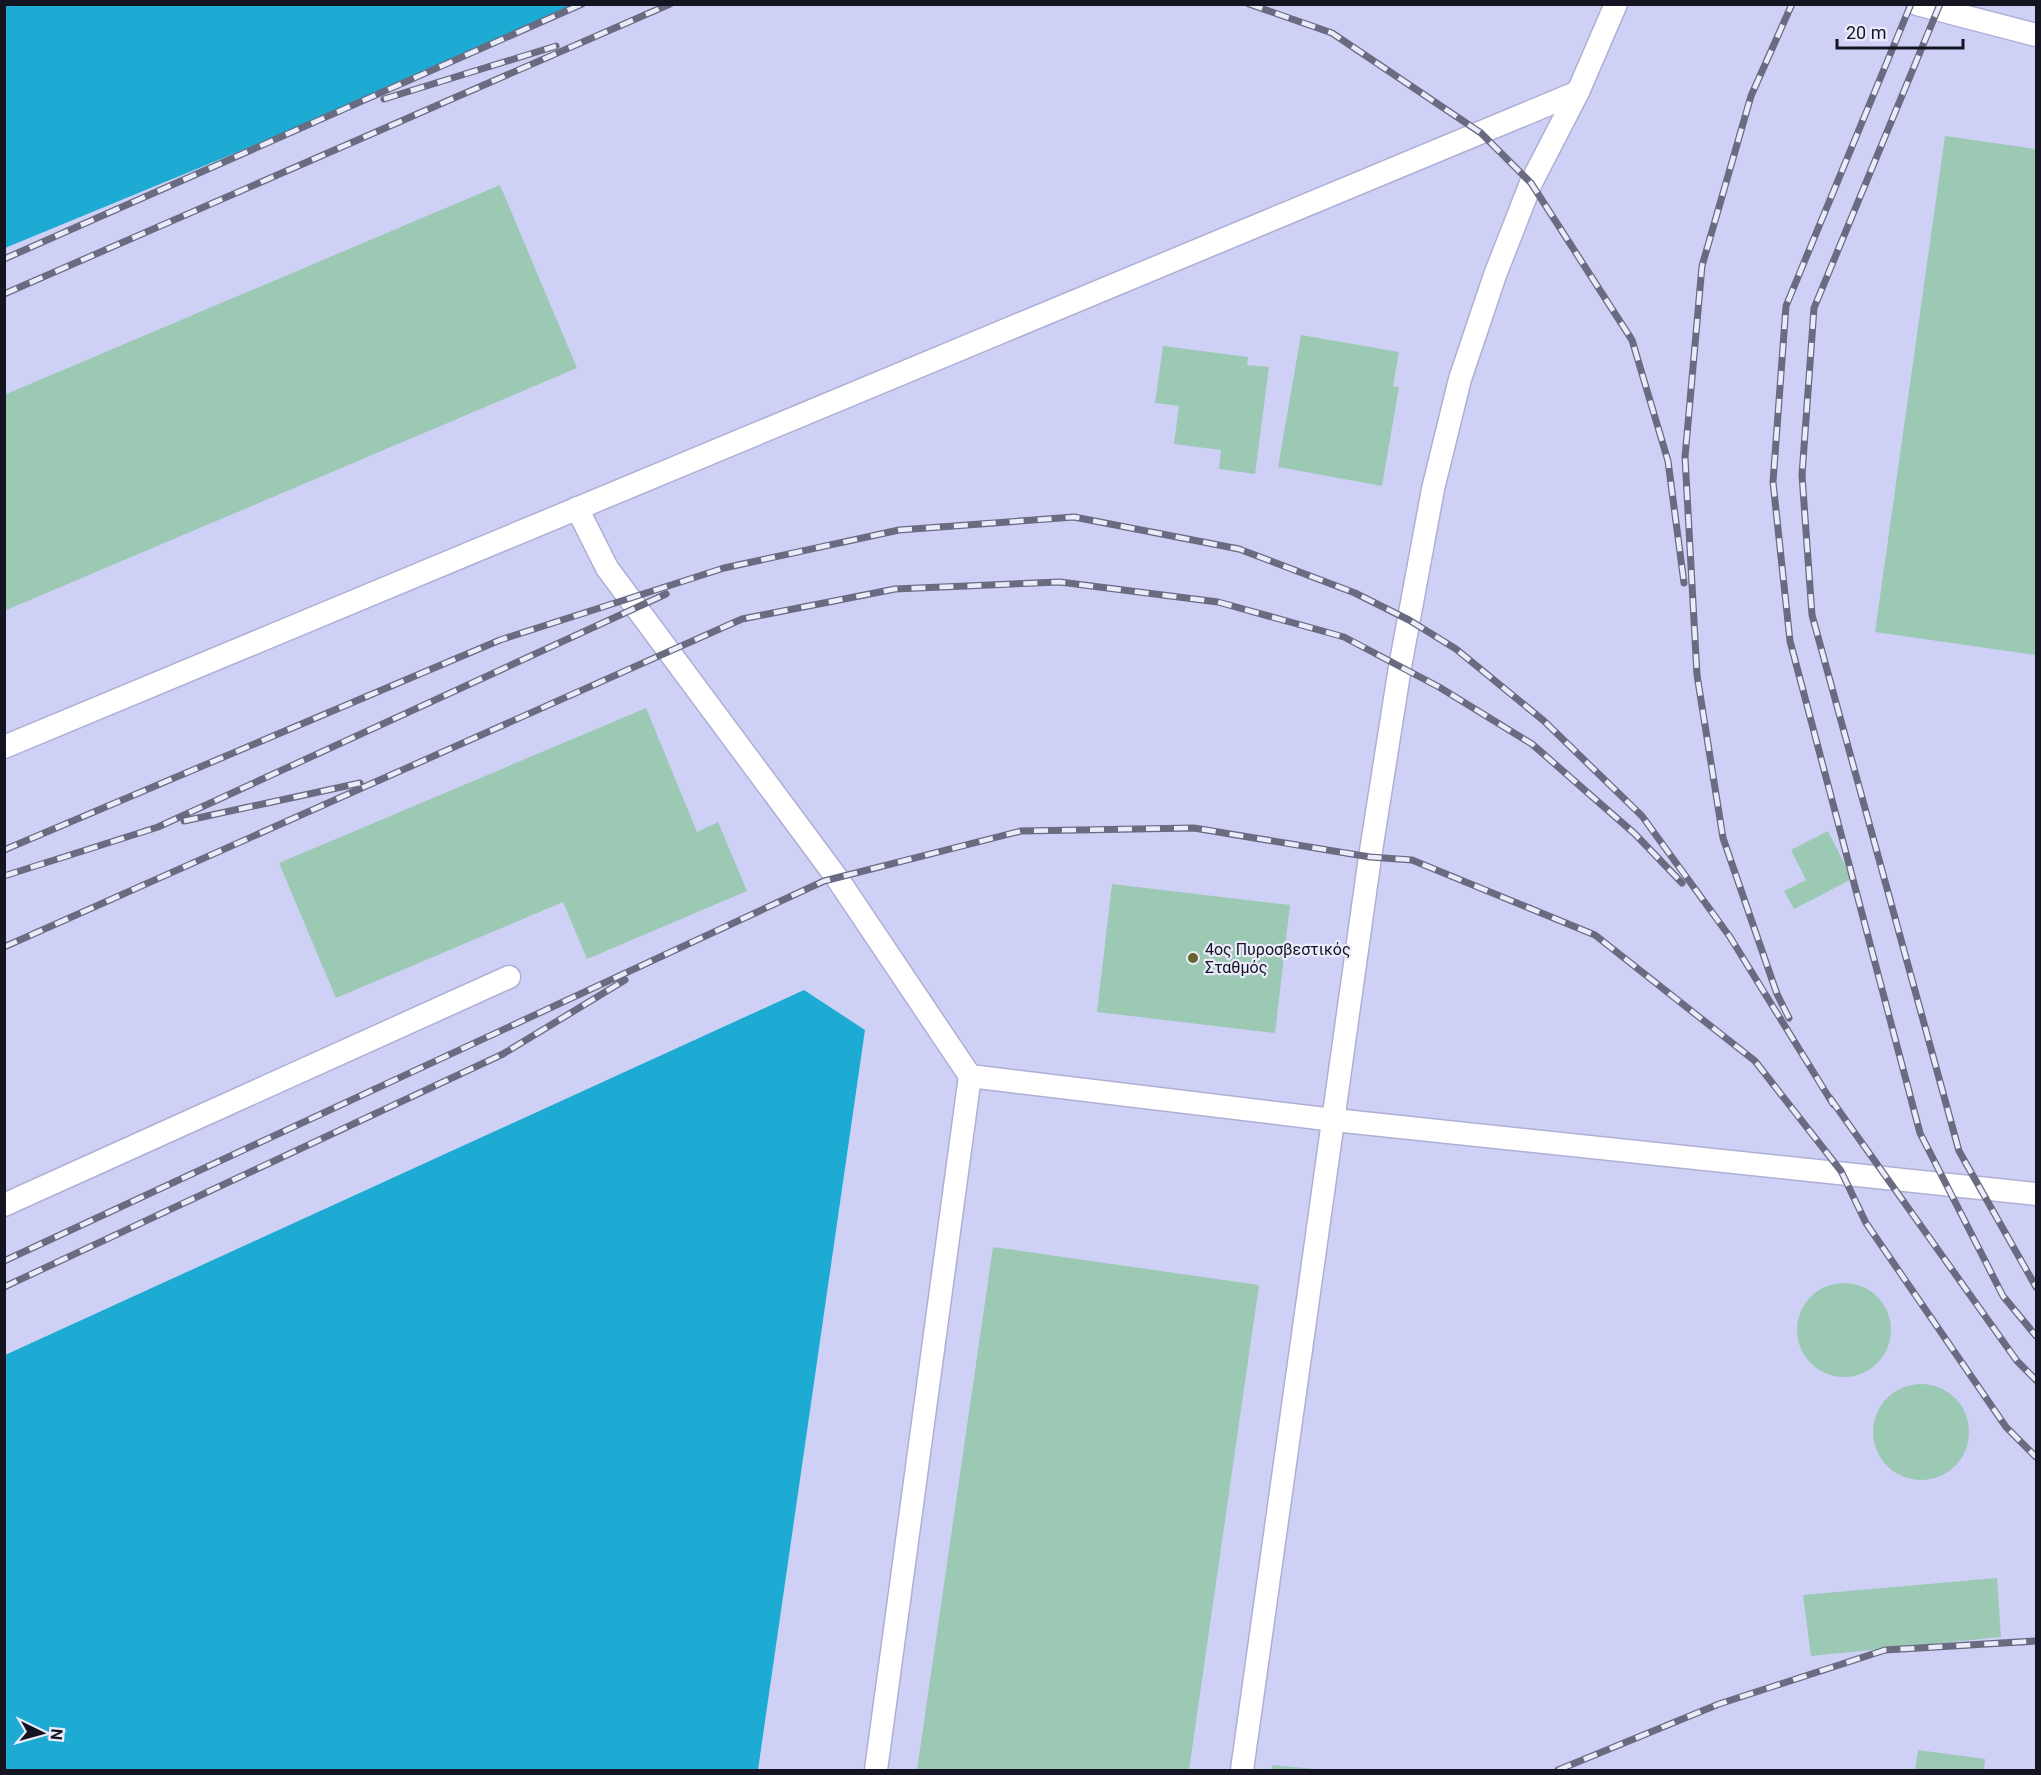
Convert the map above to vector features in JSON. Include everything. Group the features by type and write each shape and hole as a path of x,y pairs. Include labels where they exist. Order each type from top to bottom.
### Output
{"lane":[{"path":"1242,1770 1370,856 1400,667 1433,489 1460,379 1495,275 1531,183 1578,92 1616,4"},
{"path":"1917,4 2036,32"},
{"path":"4,747 1578,92"},
{"path":"577,508 607,568 817,849 970,1076 876,1770"},
{"path":"4,1205 508,977"},
{"path":"970,1076 1334,1120 2037,1194"}],"shaded area":[{"path":"580,5 2036,5 2036,1770 758,1770 865,1030 804,990 5,1355 5,248 386,91"}],"water":[{"path":"5,4 580,5 386,91 5,248"},
{"path":"804,990 865,1030 758,1770 5,1770 5,1355"}],"building":[{"path":"1945,136 2036,149 2036,655 1875,632"},
{"path":"500,185 577,368 4,611 4,395"},
{"path":"1301,335 1399,352 1393,386 1399,387 1382,486 1278,467"},
{"path":"1163,346 1248,357 1247,365 1269,367 1255,474 1219,469 1221,450 1174,444 1179,406 1155,403"},
{"path":"646,708 697,832 718,822 747,891 587,959 563,902 336,998 279,863"},
{"path":"1828,831 1852,879 1794,909 1784,891 1806,880 1791,850"},
{"name":"4ος Πυροσβεστικός Σταθμός","path":"1112,884 1290,905 1275,1033 1097,1012"},
{"path":"993,1247 1259,1285 1189,1770 917,1770"},
{"path":"1844,1283 1862,1286 1877,1297 1888,1312 1891,1330 1888,1348 1877,1363 1862,1374 1844,1377 1826,1374 1811,1363 1800,1348 1797,1330 1800,1312 1811,1297 1826,1286"},
{"path":"1921,1384 1939,1388 1955,1398 1965,1414 1969,1432 1965,1450 1955,1466 1939,1476 1921,1480 1903,1476 1887,1466 1877,1450 1873,1432 1877,1414 1887,1398 1903,1388"},
{"path":"1997,1578 2001,1637 1811,1656 1803,1595"},
{"path":"1918,1750 1985,1759 1984,1770 1915,1770"},
{"path":"1272,1765 1315,1769 1271,1770"}],"railway":[{"path":"4,259 582,4"},
{"path":"4,294 670,4"},
{"path":"1249,4 1332,33 1481,133 1531,183 1632,340 1668,461 1684,583"},
{"path":"1789,1018 1777,994 1723,838 1697,675 1685,457 1702,266 1751,96 1792,4"},
{"path":"1911,4 1786,306 1773,482 1790,641 1920,1133 2003,1296 2036,1336"},
{"path":"1940,4 1814,308 1802,475 1812,615 1959,1151 2036,1287"},
{"path":"384,99 556,46"},
{"path":"4,850 500,640 724,568 899,530 1074,517 1239,549 1355,593 1409,620 1456,649 1544,721 1642,816 1730,937 1833,1104"},
{"path":"4,947 742,619 895,589 1060,582 1218,602 1344,637 1439,687 1532,744 1635,834 1682,883"},
{"path":"4,876 158,827 666,594"},
{"path":"184,821 360,783"},
{"path":"4,1261 824,881 1021,831 1194,828 1370,857 1412,860 1595,935 1755,1061 1841,1171 1866,1223 2006,1427 2036,1457"},
{"path":"4,1287 503,1054 625,980"},
{"path":"1830,1098 2017,1361 2036,1380"},
{"path":"1558,1770 1719,1704 1885,1650 2036,1641"}],"place":[{"name":"4ος Πυροσβεστικός Σταθμός","path":"1193,958"}]}
